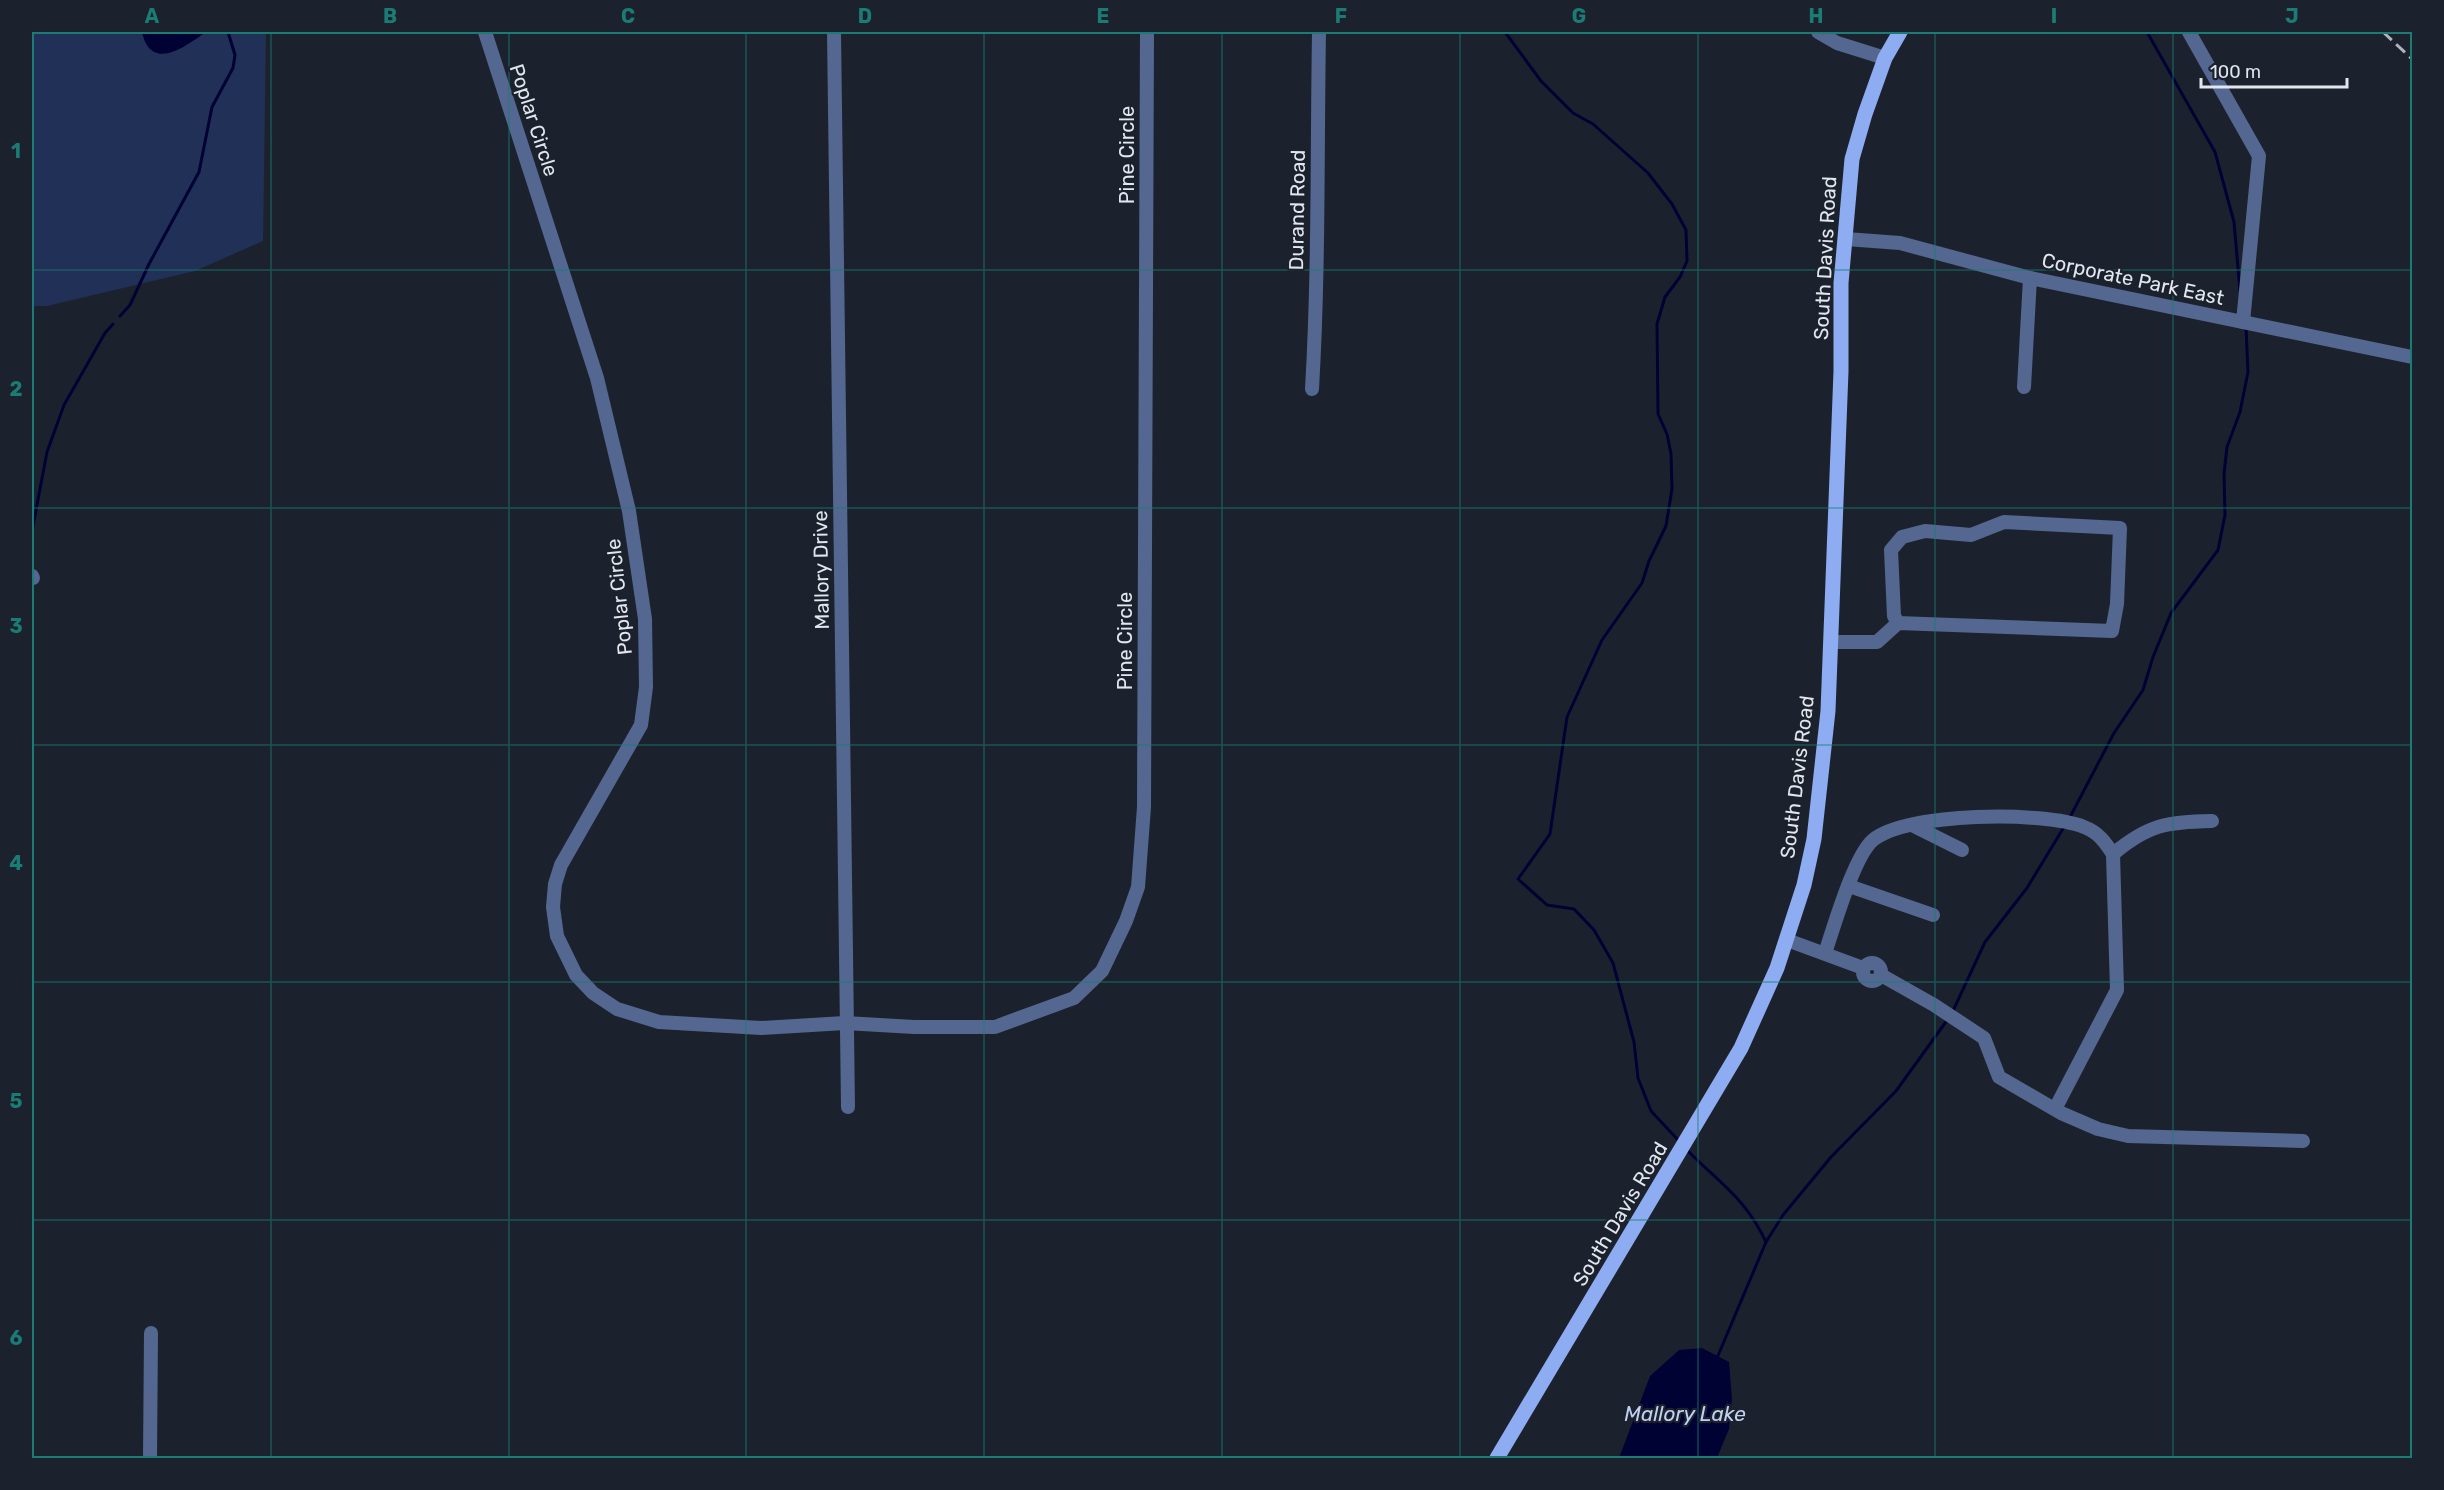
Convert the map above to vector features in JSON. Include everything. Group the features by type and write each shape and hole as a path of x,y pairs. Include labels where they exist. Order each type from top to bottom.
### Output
{"main road":[{"name":"South Davis Road","path":"1497,1458 1720,1087 1760,1008 1787,940 1814,839 1828,711 1841,371 1841,283 1852,159 1885,58 1900,32"}],"street":[{"name":"Poplar Circle","path":"485,32 597,378 629,511 645,619 646,687 641,725 561,865 556,879 553,908 561,950 576,975 592,993 617,1009 644,1019 761,1028 845,1023"},
{"name":"Mallory Drive","path":"834,32 845,1023 848,1107"},
{"name":"Pine Circle","path":"845,1023 995,1027 1074,998 1102,971 1126,921 1138,887 1144,807 1147,32"},
{"name":"Durand Road","path":"1312,389 1317,305 1315,245 1318,32"},
{"path":"1818,32 1838,43 1885,58"},
{"path":"2188,32 2259,156 2243,322"},
{"name":"Corporate Park East","path":"1846,239 1900,243 2030,278 2412,357"},
{"path":"2024,387 2030,278"},
{"path":"1831,642 1877,642 1898,622 2112,631 2117,604 2120,528 2004,522 1971,535 1925,531 1902,537 1891,550 1894,616 1898,622"},
{"path":"1825,953 1857,866 1872,841 1889,830 1968,817 2056,820 2085,827 2103,838 2113,854 2117,990 2055,1109"},
{"path":"2113,854 2133,837 2167,822 2212,821"},
{"path":"1912,825 1962,850"},
{"path":"1850,886 1933,915"},
{"path":"1787,940 1863,968 1874,963 1881,968 1881,975 1934,1005 1984,1038 1999,1077 2055,1109 2098,1128 2128,1136 2303,1140"},
{"path":"150,1458 151,1333"}],"shaded area":[{"path":"32,32 266,32 263,241 195,271 47,306 32,306"}],"water":[{"path":"142,32 206,32 179,49 161,54 153,51"},
{"name":"Mallory Lake","path":"1702,1348 1729,1362 1732,1399 1729,1429 1717,1458 1619,1458 1650,1376 1679,1350"}],"waterway":[{"path":"120,316 130,305 149,264 199,172 212,107 233,68 235,55 228,32"},
{"path":"1505,32 1541,81 1573,113 1593,124 1648,173 1672,204 1686,230 1687,261 1680,277 1665,297 1657,324 1658,414 1667,434 1671,454 1672,489 1666,526 1649,561 1642,583 1602,640 1567,717 1550,834 1518,879 1547,905 1574,909 1594,930 1613,963 1634,1042 1638,1078 1651,1111 1680,1142"},
{"path":"2147,32 2215,152 2234,222 2240,291"},
{"path":"32,531 47,452 64,405 105,333 113,324"},
{"path":"2069,819 2114,733 2143,690 2153,657 2171,613 2218,550 2225,515 2224,474 2227,447 2240,412 2248,372 2246,327"},
{"path":"1952,1013 1985,942 2027,888 2064,827"},
{"path":"1717,1358 1766,1242 1783,1215 1831,1157 1896,1091 1948,1019"},
{"path":"1686,1149 1740,1202 1758,1226 1766,1242"}],"railway":[{"path":"2383,32 2412,59"}]}
